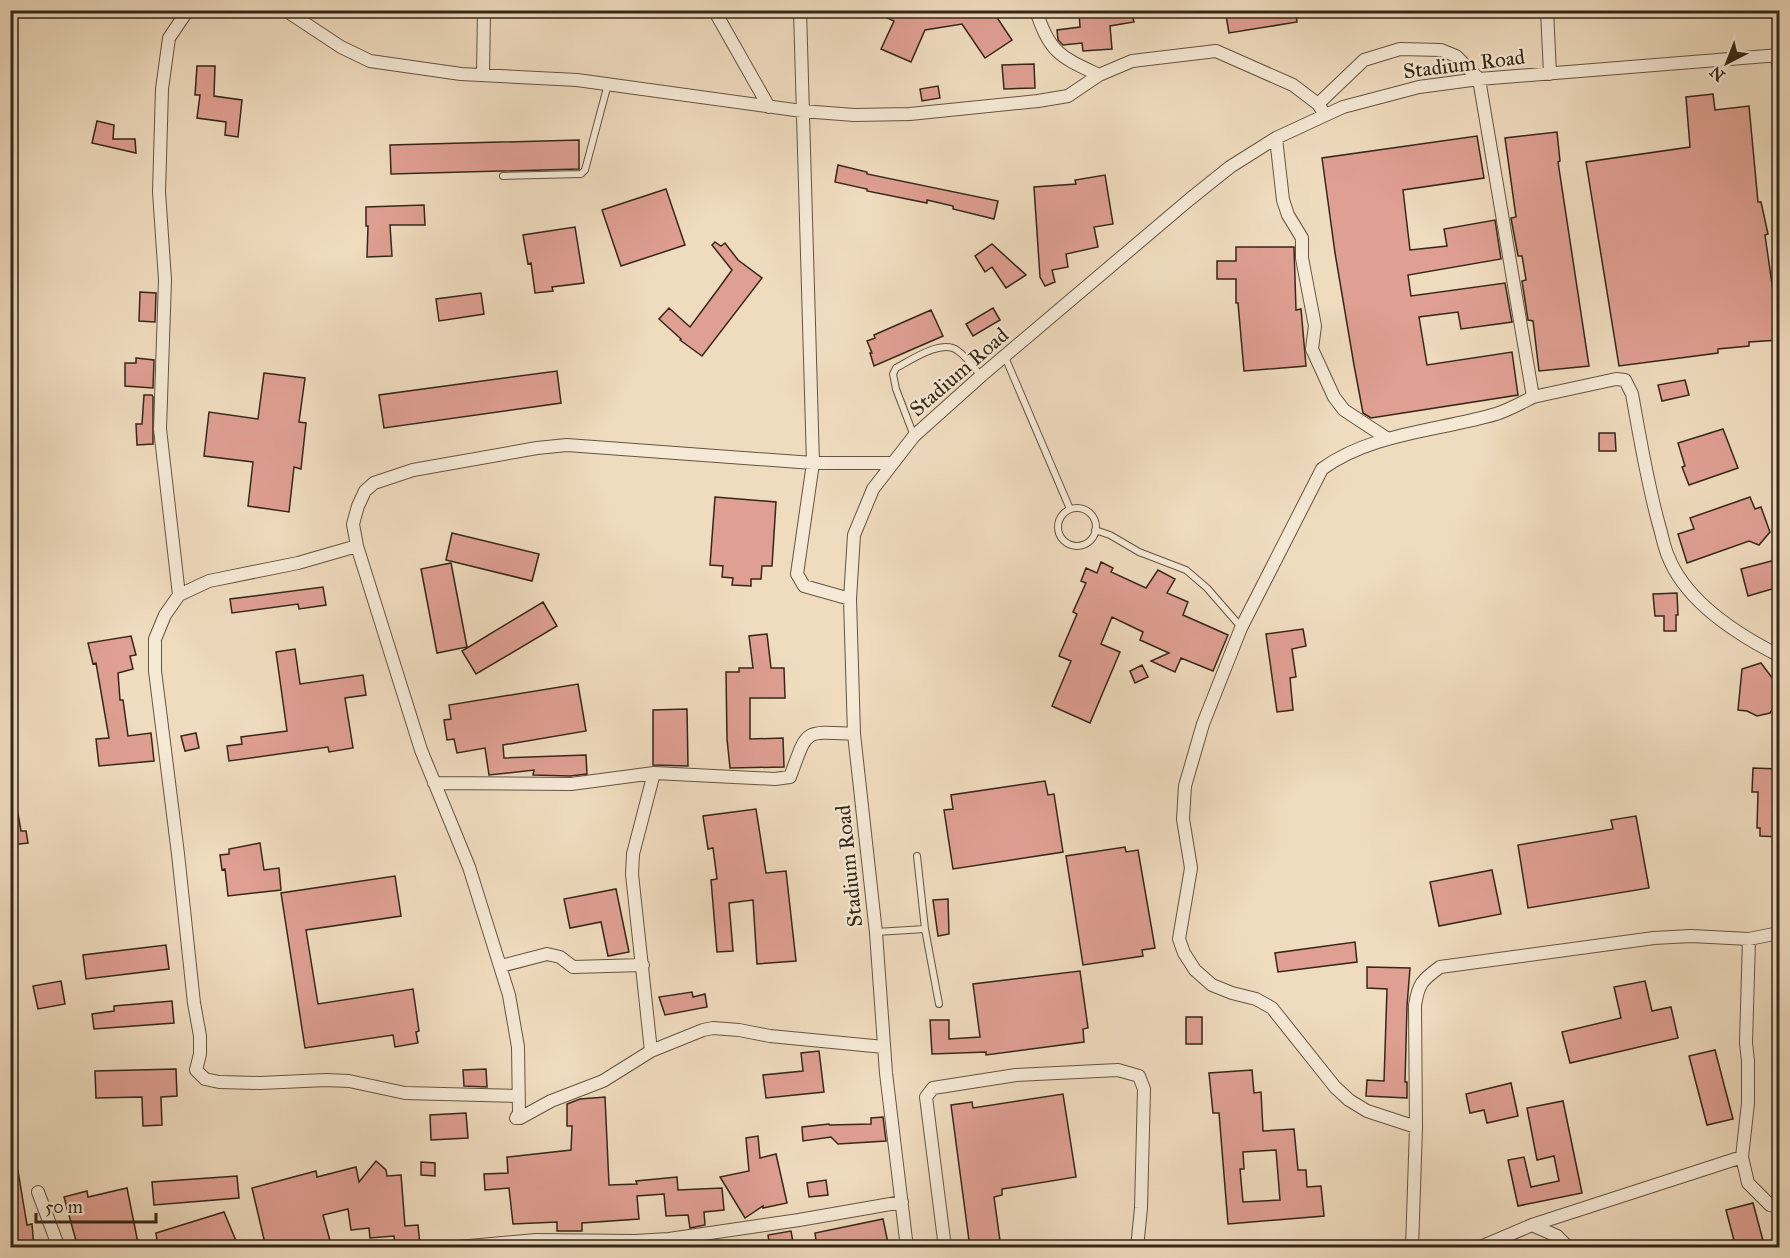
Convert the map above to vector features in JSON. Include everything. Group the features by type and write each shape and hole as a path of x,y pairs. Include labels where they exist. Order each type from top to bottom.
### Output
{"street":[{"path":"179,595 160,429 165,303 159,192 162,88 169,38 188,10"},
{"path":"285,10 341,47 369,61 461,74 577,80 769,107 854,115 910,114 1068,96 1099,75 1132,61 1216,51 1293,85 1318,104 1326,115"},
{"path":"483,75 484,10"},
{"path":"714,10 769,107"},
{"path":"800,10 813,462 798,577 806,588 850,599"},
{"path":"1036,10 1042,31 1053,48 1063,58 1099,75"},
{"path":"1547,10 1550,74"},
{"path":"1318,104 1364,60 1400,49 1441,50 1456,56 1479,79 1533,397"},
{"path":"1778,55 1779,76"},
{"name":"Stadium Road","path":"907,1248 884,1047 876,933 854,734 850,599 854,535 873,489 914,436 981,376 1190,199 1230,167 1276,138 1343,107 1419,87 1479,79 1778,55"},
{"path":"1276,138 1283,200 1288,215 1302,238 1302,258 1315,326 1312,349 1334,397 1344,410 1388,439"},
{"path":"1416,1127 1367,1111 1349,1100 1335,1087 1272,1008 1256,999 1212,985 1196,970 1184,953 1179,939 1191,868 1183,819 1185,786 1203,724 1241,628 1322,469 1339,457 1388,439 1496,414 1533,397 1616,379 1625,380 1632,394 1650,495 1668,557 1682,581 1717,619 1748,640 1779,656"},
{"path":"884,1047 713,1028 651,1051 603,1081 551,1101 516,1118 519,1113 518,1047 515,1021 501,966 469,867 421,750 357,546 353,524 358,506 366,491 374,483 413,470 537,448 567,445 813,462 893,463"},
{"path":"357,546 298,562 209,581 179,595 165,615 155,639 155,671 194,1004 200,1036 200,1054 196,1070 205,1079 219,1082 349,1081 405,1093 518,1096"},
{"path":"434,783 571,784 654,773 775,779 790,777 805,738 816,732 854,734"},
{"path":"651,1051 644,965 632,874 633,854 654,773"},
{"path":"1412,1248 1416,1127 1415,1006 1418,988 1425,978 1440,967 1654,938 1691,936 1749,939 1779,935"},
{"path":"1749,939 1746,1043 1748,1102 1742,1157 1748,1183 1770,1205 1779,1207"},
{"path":"501,966 547,954 560,957 573,967 644,965"},
{"path":"945,1248 926,1096 929,1091 942,1086 1016,1075 1119,1070 1139,1076 1144,1089 1141,1208 1137,1248"},
{"path":"1478,1248 1532,1225 1742,1157"},
{"path":"38,1192 59,1248"},
{"path":"448,1248 669,1239 902,1202"},
{"path":"1532,1225 1557,1236 1569,1248"}],"lane":[{"path":"503,176 581,174 585,170 608,84"},
{"path":"914,436 896,388 893,374 896,368 941,346 950,346 957,349 981,376"},
{"path":"1005,357 1070,509"},
{"path":"1076,507 1089,512 1095,523 1095,530 1089,541 1083,544 1070,544 1064,541 1058,530 1058,524 1064,512 1070,509 1076,507"},
{"path":"1095,530 1110,535 1139,552 1186,570 1207,588 1241,628"},
{"path":"917,856 925,930 939,1004"},
{"path":"876,933 925,930"}],"building":[{"path":"871,10 992,10 1012,40 985,58 962,24 925,30 911,62 881,49 894,21"},
{"path":"1131,10 1134,22 1110,26 1112,49 1083,51 1082,43 1063,45 1058,40 1057,30 1080,27 1079,12"},
{"path":"1225,10 1295,10 1297,22 1229,33"},
{"path":"1034,64 1035,88 1004,89 1002,65"},
{"path":"197,66 215,66 214,96 242,100 238,137 225,135 226,122 197,118 200,95 195,95"},
{"path":"938,86 940,98 922,101 920,89"},
{"path":"1713,94 1715,110 1749,106 1758,202 1761,202 1768,234 1765,235 1775,305 1778,305 1779,340 1749,342 1749,346 1718,349 1718,353 1619,366 1586,162 1690,147 1686,97"},
{"path":"97,121 114,125 113,139 135,139 136,153 92,143"},
{"path":"1557,132 1560,161 1558,162 1589,366 1539,371 1533,321 1528,320 1522,281 1526,280 1522,256 1518,256 1511,218 1516,217 1505,138"},
{"path":"1477,136 1484,178 1403,190 1410,250 1447,246 1444,229 1495,220 1501,259 1408,275 1411,296 1505,283 1512,322 1461,329 1458,312 1419,317 1427,365 1512,352 1518,395 1371,418 1363,413 1335,253 1322,158"},
{"path":"579,140 579,169 391,174 390,145"},
{"path":"838,165 867,172 867,174 998,201 994,219 953,209 953,206 867,191 867,189 835,182"},
{"path":"1105,175 1113,224 1094,227 1098,247 1066,254 1068,267 1052,270 1055,282 1045,286 1040,277 1034,187 1076,184 1075,180"},
{"path":"666,189 685,245 621,266 602,210"},
{"path":"424,205 425,225 390,225 392,256 367,257 366,207"},
{"path":"575,227 584,283 552,287 553,291 535,293 531,263 528,264 523,235"},
{"path":"715,242 721,246 725,243 738,260 762,278 702,356 680,340 659,319 669,308 690,327 719,288 732,270 712,245"},
{"path":"992,244 1026,275 1006,288 992,267 985,272 975,256"},
{"path":"1236,247 1294,247 1296,310 1301,309 1306,366 1244,371 1238,303 1236,303 1236,279 1217,279 1217,261 1236,261"},
{"path":"140,292 156,293 155,322 139,321"},
{"path":"481,293 484,314 439,321 436,299"},
{"path":"993,308 1000,320 973,336 966,324"},
{"path":"931,310 943,336 874,366 867,341 875,338 874,335"},
{"path":"136,358 154,360 153,388 125,386 125,363 136,363"},
{"path":"557,371 561,403 384,428 379,395"},
{"path":"264,373 305,378 299,422 306,423 301,469 294,467 289,512 248,506 253,462 204,456 209,412 258,419"},
{"path":"1685,380 1689,395 1662,401 1658,385"},
{"path":"144,395 153,397 153,444 137,445 136,424 142,424"},
{"path":"1723,429 1738,468 1689,485 1682,467 1685,466 1678,443"},
{"path":"1599,433 1615,433 1616,451 1599,451"},
{"path":"715,497 776,502 772,566 762,566 761,579 751,579 751,586 732,585 733,578 722,577 723,566 710,565"},
{"path":"1750,497 1755,509 1761,507 1770,532 1759,545 1749,541 1687,563 1678,534 1694,529 1690,518"},
{"path":"452,533 539,554 532,581 446,560"},
{"path":"1779,559 1779,587 1748,596 1741,569"},
{"path":"1101,562 1113,568 1111,572 1146,588 1158,570 1175,579 1167,593 1188,602 1183,615 1228,635 1213,671 1181,658 1175,672 1151,661 1169,653 1140,640 1143,632 1112,617 1101,644 1120,652 1090,723 1052,706 1071,661 1059,656 1077,614 1073,612 1086,583 1081,581 1086,568 1097,573"},
{"path":"451,563 467,647 437,653 421,569"},
{"path":"323,587 326,605 299,609 298,604 232,613 230,599"},
{"path":"1677,593 1676,631 1664,631 1664,616 1655,616 1653,594"},
{"path":"543,602 557,626 476,674 462,651"},
{"path":"1303,629 1306,646 1292,649 1296,677 1290,678 1293,710 1277,712 1266,634"},
{"path":"767,634 771,668 784,668 785,698 750,698 750,739 783,738 784,767 730,768 726,672 739,672 739,668 753,668 749,636"},
{"path":"131,636 136,655 130,656 133,669 118,673 120,700 123,700 128,736 151,733 154,761 99,766 96,739 109,738 96,663 93,664 88,643"},
{"path":"295,649 300,684 363,675 366,695 345,698 353,748 329,752 328,747 229,761 227,746 242,744 241,737 287,731 276,652"},
{"path":"1761,663 1779,687 1779,701 1770,713 1757,716 1738,710 1742,669"},
{"path":"1142,665 1148,677 1135,683 1130,671"},
{"path":"578,684 586,731 503,745 504,758 586,755 587,774 533,775 534,770 489,775 485,748 457,753 454,739 447,740 444,720 451,719 449,705"},
{"path":"687,709 688,766 653,765 653,710"},
{"path":"196,733 199,748 185,751 181,736"},
{"path":"1753,768 1779,769 1779,837 1760,836 1760,828 1757,828 1758,792 1752,792"},
{"path":"1045,781 1048,795 1054,794 1063,852 953,869 944,810 953,809 951,795"},
{"path":"10,808 17,808 21,831 26,831 28,843 10,845"},
{"path":"756,809 766,873 786,871 796,961 757,964 753,900 729,903 733,951 717,952 711,880 717,879 713,848 708,849 703,816"},
{"path":"1636,816 1649,888 1528,908 1518,845 1613,829 1611,820"},
{"path":"260,843 264,870 279,868 281,890 228,896 225,869 222,870 220,855 229,854 229,849"},
{"path":"1125,847 1126,852 1138,850 1155,948 1142,950 1143,956 1083,965 1066,856"},
{"path":"1492,870 1501,914 1439,926 1430,882"},
{"path":"395,876 401,916 306,930 318,1004 413,989 419,1031 416,1032 418,1043 395,1047 393,1035 305,1048 281,893"},
{"path":"616,889 629,952 608,956 601,922 570,928 564,899"},
{"path":"948,899 949,934 938,936 933,900"},
{"path":"1355,942 1357,962 1278,972 1275,953"},
{"path":"166,945 169,969 86,979 83,955"},
{"path":"1367,967 1410,968 1405,1082 1407,1082 1407,1098 1366,1096 1367,1080 1384,1081 1387,989 1367,988"},
{"path":"1080,971 1088,1028 1083,1029 1084,1042 986,1055 986,1052 932,1054 930,1020 949,1020 949,1039 980,1037 973,984"},
{"path":"61,981 65,1004 38,1009 33,986"},
{"path":"1645,981 1652,1011 1671,1007 1678,1038 1570,1063 1562,1032 1621,1018 1614,987"},
{"path":"692,992 693,997 705,994 707,1007 665,1015 659,997"},
{"path":"172,1001 174,1023 94,1029 92,1014 114,1011 114,1006"},
{"path":"1186,1017 1202,1017 1202,1044 1186,1044"},
{"path":"1715,1050 1733,1119 1707,1125 1689,1056"},
{"path":"819,1051 824,1092 766,1098 763,1075 803,1071 801,1053"},
{"path":"176,1069 177,1096 161,1097 162,1125 143,1126 142,1097 96,1098 95,1071"},
{"path":"486,1069 487,1087 464,1086 463,1070"},
{"path":"1252,1070 1254,1093 1261,1092 1263,1131 1294,1129 1298,1170 1306,1170 1307,1187 1321,1186 1324,1216 1228,1224 1219,1113 1213,1113 1209,1073","holes":["1276,1150 1280,1200 1243,1202 1240,1169 1244,1169 1243,1152"]},
{"path":"1511,1083 1518,1116 1487,1123 1484,1110 1470,1113 1466,1094"},
{"path":"1063,1094 1076,1177 1002,1189 1002,1195 994,1197 1001,1248 970,1248 951,1105 972,1102 973,1108"},
{"path":"605,1097 609,1185 637,1184 636,1181 677,1177 678,1190 722,1188 724,1210 704,1212 705,1225 690,1228 688,1215 666,1216 664,1194 637,1196 639,1219 582,1223 582,1231 557,1231 557,1222 513,1224 509,1188 485,1190 484,1174 508,1173 507,1157 571,1150 572,1126 567,1126 567,1104 580,1099"},
{"path":"1563,1101 1582,1193 1518,1206 1508,1160 1524,1157 1531,1187 1559,1181 1554,1156 1537,1160 1527,1108"},
{"path":"466,1113 468,1138 431,1140 430,1115"},
{"path":"883,1117 886,1141 838,1144 831,1137 803,1141 802,1127 829,1124 871,1124 871,1118"},
{"path":"758,1136 760,1158 776,1154 787,1203 763,1208 763,1206 745,1218 720,1177 749,1171 746,1138"},
{"path":"376,1161 386,1170 387,1176 401,1175 405,1226 418,1225 420,1245 395,1247 394,1236 370,1238 369,1228 351,1230 348,1209 323,1215 332,1248 266,1248 252,1188 316,1171 317,1177 356,1167 359,1182"},
{"path":"421,1162 435,1163 435,1176 421,1175"},
{"path":"18,1171 27,1225 32,1224 34,1248 10,1248 10,1172"},
{"path":"237,1176 239,1198 154,1205 152,1182"},
{"path":"826,1180 828,1195 809,1197 807,1183"},
{"path":"127,1188 139,1248 78,1248 64,1197 87,1191 88,1197"},
{"path":"1753,1203 1765,1248 1736,1248 1726,1210"},
{"path":"224,1212 239,1248 158,1248 156,1233"},
{"path":"883,1219 889,1248 817,1248 815,1233"},
{"path":"791,1231 794,1248 770,1248 768,1235"}]}
